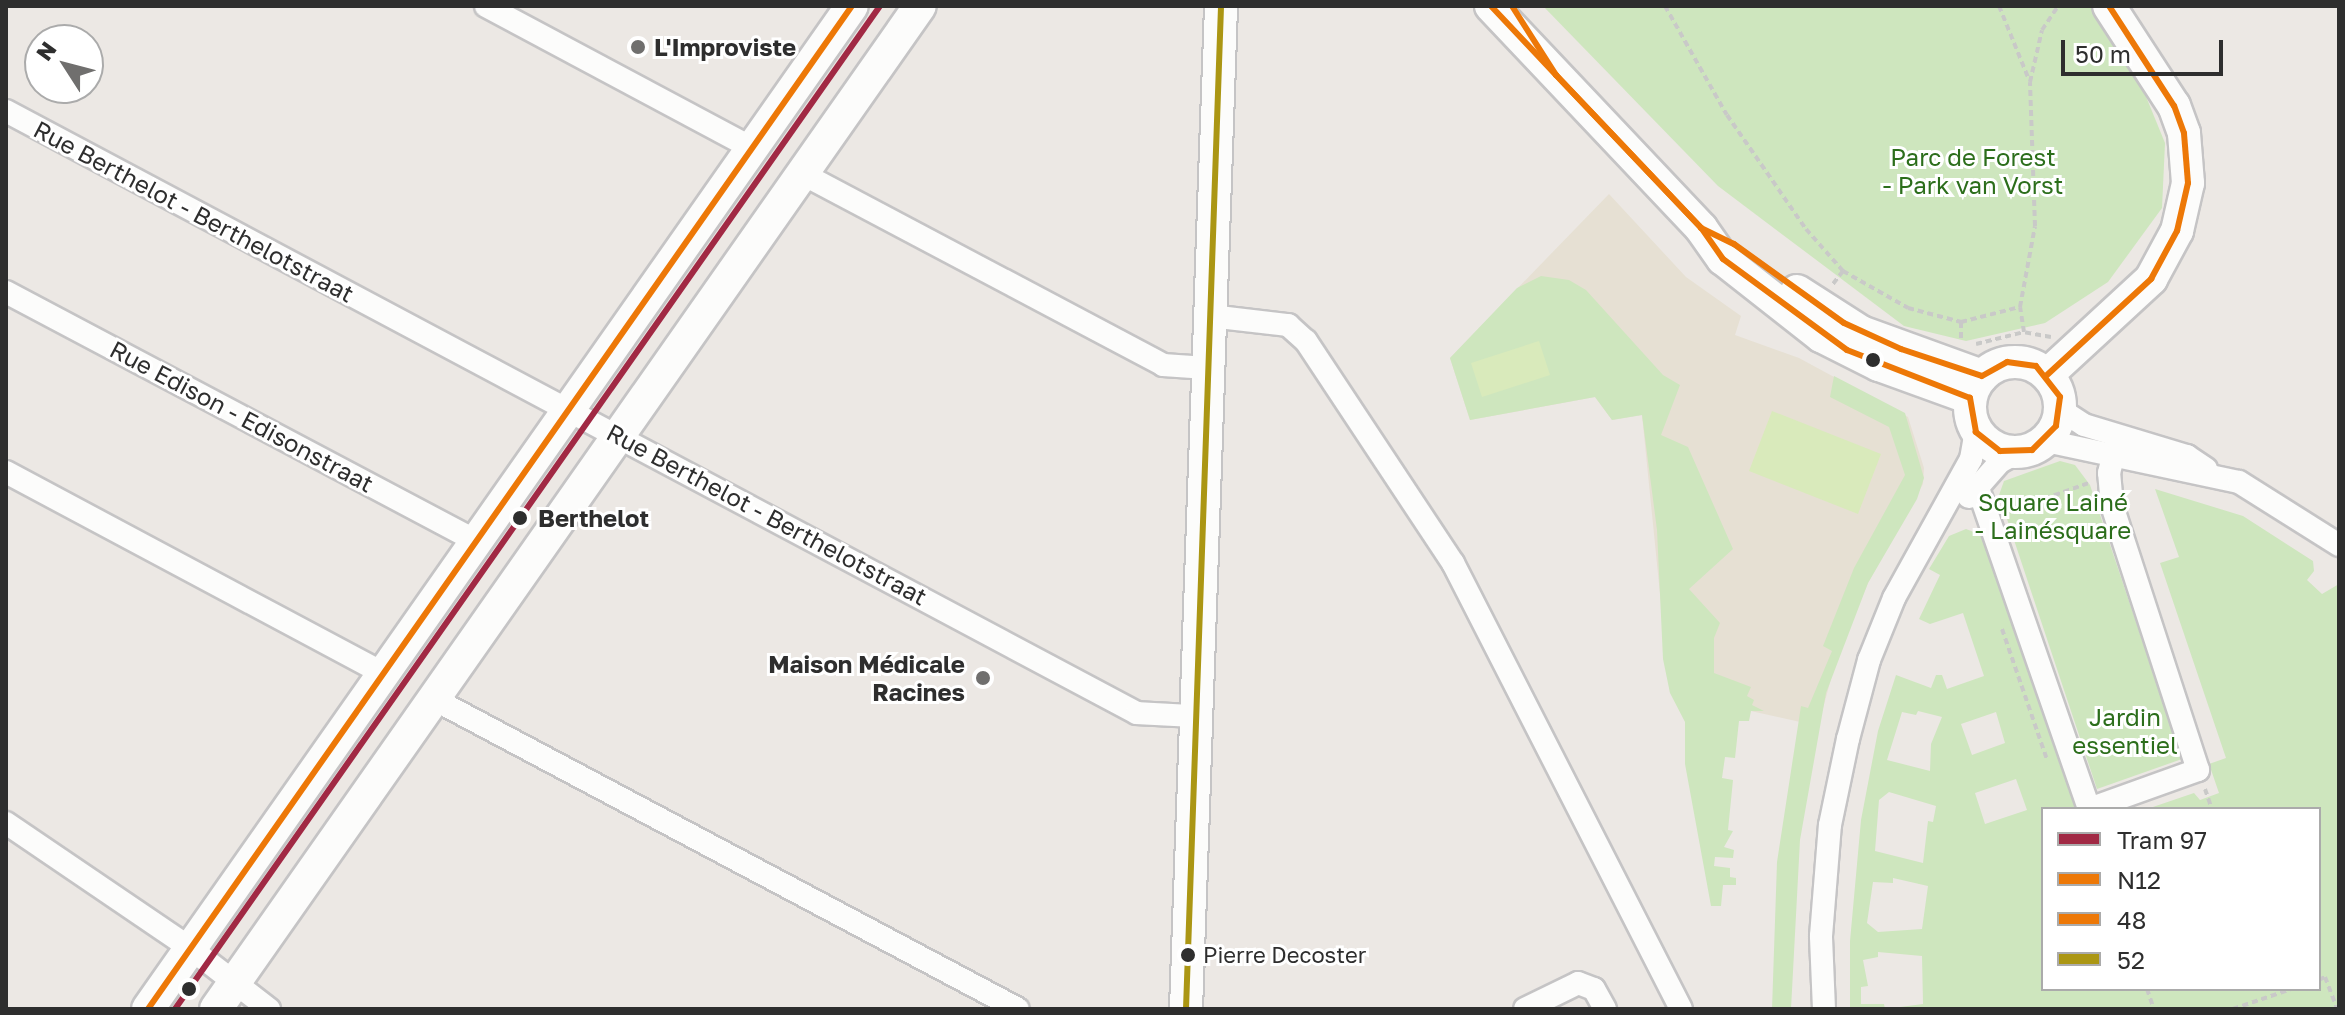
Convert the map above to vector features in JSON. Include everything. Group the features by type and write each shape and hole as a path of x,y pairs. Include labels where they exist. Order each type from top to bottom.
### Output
{"main road":[{"path":"148,1009 852,6"},
{"path":"216,1009 920,6"},
{"path":"1186,1009 1193,716 1221,6"},
{"path":"1491,6 1701,228 1734,244 1844,323 1976,387"},
{"path":"1512,6 1556,75"},
{"path":"2047,375 2151,279 2168,252 2183,210 2188,159 2184,133 2159,77 2115,8"},
{"path":"2022,362 2047,375 2061,410 2046,441 2016,453 2000,451 1976,432 1976,387 1993,367 2022,362"}],"street":[{"path":"486,6 752,148"},
{"name":"Rue Berthelot - Berthelotstraat","path":"6,111 618,434 1137,713 1193,716"},
{"path":"801,173 1163,365 1207,368"},
{"name":"Rue Edison - Edisonstraat","path":"6,292 478,542"},
{"path":"1210,316 1288,325 1306,341 1453,563 1681,1009"},
{"path":"2061,410 2115,447"},
{"path":"1824,1009 1821,936 1830,825 1848,739 1874,648 1924,545 1971,459 1976,432"},
{"path":"2046,441 2187,456 2213,474 2291,512 2339,545"},
{"path":"2095,807 2198,770 2112,506 2115,447"},
{"path":"1924,545 2000,462 2016,453"},
{"path":"6,472 385,674"},
{"path":"1978,488 2088,807"},
{"path":"432,698 989,1002 1018,1009"},
{"path":"6,823 190,948 269,1009"},
{"path":"1525,1009 1578,983 1594,989 1605,1009"}],"path":[{"path":"1665,6 1727,115 1806,229 1843,271 1908,308 1961,322 2020,307"},
{"path":"1999,6 2030,82"},
{"path":"2024,332 2020,307 2035,226 2030,82 2042,30 2058,6"},
{"path":"1829,290 1843,271"},
{"path":"1961,322 1961,348 2024,332 2057,340"},
{"path":"2000,513 2092,482"},
{"path":"2321,979 2325,977 2337,1009"},
{"path":"2233,1009 2278,991"}],"shaded area":[{"path":"1609,194 1686,277 1741,316 1735,335 1799,358 1908,417 1924,468 1923,484 1868,583 1836,661 1818,726 1670,693 1642,415 1612,420 1595,397 1470,420 1450,358"}],"green space":[{"name":"Parc de Forest - Park van Vorst","path":"1543,6 2093,6 2138,77 2165,143 2162,208 2108,282 2045,323 1966,341 1904,326 1718,186"},
{"path":"1541,276 1569,280 1586,290 1663,375 1680,385 1661,435 1688,447 1733,549 1689,589 1720,623 1714,638 1714,673 1751,687 1747,696 1754,700 1752,705 1764,711 1751,711 1749,721 1739,721 1735,758 1725,757 1722,778 1733,780 1728,830 1733,831 1724,847 1734,850 1733,858 1715,857 1714,866 1730,868 1730,877 1736,878 1736,885 1723,885 1721,906 1711,906 1685,764 1685,722 1670,693 1663,659 1657,530 1642,415 1612,420 1595,397 1470,420 1450,358 1517,288"},
{"path":"1539,341 1550,375 1482,397 1471,363"},
{"path":"1834,376 1905,413 1924,478 1917,499 1868,583 1826,693 1800,840 1791,1009 1772,1009 1777,862 1801,706 1808,708 1832,651 1823,646 1854,568 1905,475 1889,427 1830,397"},
{"path":"1772,411 1881,454 1858,514 1749,471"},
{"name":"Square Lainé - Lainésquare","path":"2060,461 2075,465 2090,485 2182,759 2097,789 1999,495 2004,481"},
{"path":"2155,489 2243,516 2313,561 2314,571 2307,580 2322,594 2339,584 2339,1009 1885,1009 1850,1009 1850,941 1861,820 1878,731 1896,675 1931,688 1936,675 1942,675 1947,689 1984,676 1963,613 1930,624 1919,619 1940,575 1929,569 1949,536 1966,529 1984,536 2078,807 2041,807 2041,991 2321,991 2321,807 2153,807 2194,793 2200,800 2219,793 2209,764 2226,758 2160,563 2179,557","holes":["1918,711 1942,717 1931,744 1930,771 1887,760 1902,712 1916,715","1996,712 2005,743 1972,755 1961,724","2016,779 2027,810 1985,824 1975,793","1889,792 1936,806 1933,822 1928,821 1923,863 1875,851 1879,800","1893,878 1928,886 1922,929 1878,932 1867,923 1873,882 1893,883","1878,952 1922,956 1923,1004 1885,1009 1884,1004 1861,1004 1861,987 1868,986 1863,960 1878,957"]}],"tram line":[{"name":"97","path":"175,1009 880,6"}],"transit line":[{"name":"N12","path":"148,1009 852,6"},
{"name":"52","path":"1186,1009 1221,6"},
{"name":"48","path":"1491,6 1556,75"},
{"name":"48","path":"1512,6 1556,75"},
{"name":"48","path":"2047,375 2151,279 2177,231 2188,183 2184,133 2174,106 2109,6"},
{"name":"48","path":"1556,75 1701,228"},
{"name":"48","path":"1556,75 1701,228"},
{"name":"48","path":"1701,228 1734,244 1844,323 1901,349 1982,376 2007,362 2036,366 2060,397 2056,426 2032,450 2000,451 1976,432 1970,398 1847,350 1723,259 1701,228"}],"place":[{"name":"L'Improviste","path":"638,47"},
{"name":"Berthelot","path":"520,518"},
{"name":"Maison Médicale Racines","path":"983,678"},
{"name":"Pierre Decoster","path":"1188,955"}],"park label":[{"name":"Jardin essentiel","path":"2125,731"}]}
